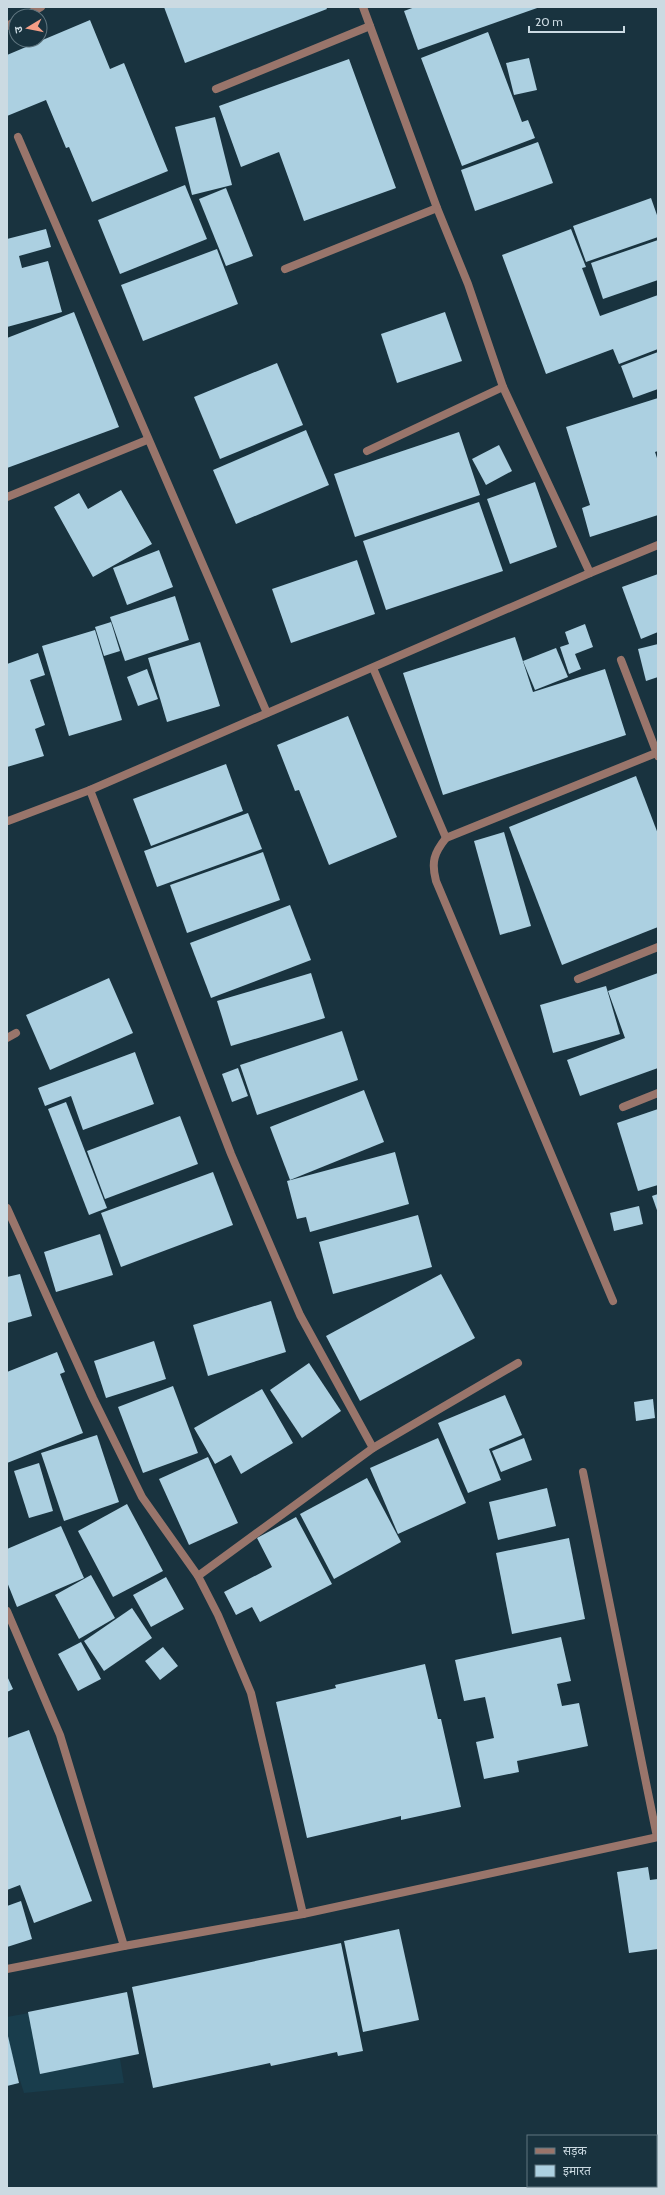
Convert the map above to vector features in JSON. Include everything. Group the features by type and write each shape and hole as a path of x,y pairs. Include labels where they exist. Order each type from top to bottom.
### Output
{"street":[{"path":"363,7 437,208 468,284 503,387 590,573"},
{"path":"216,90 370,26"},
{"path":"18,137 147,440 266,713"},
{"path":"285,269 437,208"},
{"path":"367,451 503,387"},
{"path":"7,497 147,440"},
{"path":"8,821 90,790 590,573 658,545"},
{"path":"613,1301 436,881 433,858 438,848 446,838 657,755 621,660"},
{"path":"374,668 446,838"},
{"path":"90,790 231,1154 287,1286 300,1315 373,1448"},
{"path":"578,978 658,947"},
{"path":"7,1038 16,1033"},
{"path":"623,1106 658,1093"},
{"path":"7,1208 93,1398 142,1497 198,1576 218,1615 251,1693 303,1914"},
{"path":"198,1576 373,1448 518,1363"},
{"path":"7,1970 124,1946 303,1914 657,1837 583,1472"},
{"path":"7,1611 60,1735 124,1946"}],"shaded area":[{"path":"110,1998 124,2083 24,2093 7,2039 7,2017"}],"building":[{"path":"164,7 326,7 327,9 185,63"},
{"path":"415,7 540,7 418,50 404,11"},
{"path":"90,20 110,69 124,63 168,171 92,202 69,147 66,148 46,100 7,116 7,55 24,48 48,48 48,38"},
{"path":"488,32 522,122 528,120 535,138 462,166 421,58"},
{"path":"529,58 537,90 514,95 506,63"},
{"path":"349,59 396,188 304,221 279,152 241,167 219,106"},
{"path":"215,117 232,185 192,195 175,127"},
{"path":"538,142 553,183 475,211 461,170"},
{"path":"185,185 207,239 120,274 98,220"},
{"path":"226,188 253,256 226,266 199,199"},
{"path":"651,198 658,218 658,237 586,262 573,226"},
{"path":"46,229 51,247 19,256 22,268 48,261 62,312 7,327 7,239"},
{"path":"571,229 586,267 582,268 600,316 658,295 658,349 619,364 613,349 546,374 502,255"},
{"path":"658,240 658,280 603,299 591,263"},
{"path":"217,249 238,304 143,341 121,285"},
{"path":"74,312 119,427 7,468 7,338"},
{"path":"445,312 462,361 397,383 381,334"},
{"path":"658,352 658,389 633,398 621,366"},
{"path":"277,363 303,425 220,459 194,397"},
{"path":"658,398 658,451 655,452 658,461 658,515 590,537 582,508 590,505 566,427"},
{"path":"306,430 329,485 236,524 213,470"},
{"path":"459,432 480,495 355,537 334,474"},
{"path":"499,445 512,471 486,485 472,459"},
{"path":"535,482 557,547 510,564 487,499"},
{"path":"121,490 152,544 93,577 54,507 79,493 88,509"},
{"path":"479,502 503,571 386,610 363,541"},
{"path":"159,550 173,587 127,605 113,568"},
{"path":"357,560 375,614 291,643 272,589"},
{"path":"658,574 658,632 641,639 622,587"},
{"path":"175,596 189,640 125,661 110,617"},
{"path":"111,622 120,651 104,656 95,627"},
{"path":"585,624 593,647 575,654 581,669 569,674 560,647 569,644 565,632"},
{"path":"95,630 122,720 69,736 42,646"},
{"path":"515,637 533,692 605,669 626,735 443,795 403,673"},
{"path":"200,642 220,706 167,722 148,658"},
{"path":"658,644 658,677 646,681 638,649"},
{"path":"556,648 568,677 535,690 523,661"},
{"path":"38,653 45,675 30,680 45,725 35,729 44,756 7,767 7,664"},
{"path":"147,669 158,699 138,706 127,677"},
{"path":"348,716 397,837 329,865 299,790 295,791 277,745"},
{"path":"226,764 243,811 151,846 133,799"},
{"path":"636,776 658,834 658,927 562,965 509,827"},
{"path":"248,813 262,849 157,887 144,851"},
{"path":"504,832 531,926 500,935 474,841"},
{"path":"263,852 280,900 187,933 170,885"},
{"path":"290,905 311,960 211,998 190,943"},
{"path":"311,973 325,1018 231,1046 217,1001"},
{"path":"658,973 658,1068 580,1096 567,1060 625,1038 608,991"},
{"path":"109,978 133,1033 50,1070 26,1015"},
{"path":"606,986 620,1034 553,1053 540,1005"},
{"path":"342,1031 358,1080 257,1115 240,1065"},
{"path":"135,1052 154,1104 83,1130 71,1096 45,1106 38,1088"},
{"path":"238,1068 248,1096 232,1102 222,1074"},
{"path":"364,1090 384,1142 290,1180 270,1127"},
{"path":"66,1102 107,1208 89,1215 48,1109"},
{"path":"658,1109 658,1185 638,1191 617,1123"},
{"path":"180,1116 198,1164 105,1199 87,1151"},
{"path":"395,1152 409,1204 310,1232 306,1217 297,1219 287,1181"},
{"path":"213,1172 233,1225 121,1267 101,1213"},
{"path":"658,1194 658,1213 652,1196"},
{"path":"639,1206 643,1224 614,1231 610,1213"},
{"path":"418,1215 432,1267 333,1294 319,1242"},
{"path":"100,1234 113,1275 56,1292 44,1252"},
{"path":"20,1274 32,1316 7,1323 7,1277"},
{"path":"441,1274 475,1338 360,1401 326,1336"},
{"path":"271,1301 286,1352 208,1376 193,1325"},
{"path":"154,1341 166,1379 106,1398 94,1361"},
{"path":"57,1352 65,1372 60,1374 83,1433 7,1463 7,1372"},
{"path":"309,1363 341,1411 302,1438 270,1390"},
{"path":"173,1386 198,1453 143,1473 118,1407"},
{"path":"262,1389 293,1443 241,1474 231,1455 215,1464 194,1428"},
{"path":"505,1395 522,1435 489,1449 501,1480 468,1493 438,1423"},
{"path":"653,1399 655,1418 636,1421 634,1402"},
{"path":"97,1435 119,1502 64,1521 41,1453"},
{"path":"438,1438 466,1503 398,1534 370,1468"},
{"path":"524,1438 532,1460 501,1472 492,1451"},
{"path":"208,1457 238,1523 189,1545 159,1479"},
{"path":"39,1463 53,1511 29,1518 14,1471"},
{"path":"367,1478 401,1542 334,1579 300,1514"},
{"path":"547,1488 556,1526 498,1540 489,1502"},
{"path":"127,1504 163,1571 113,1597 78,1531"},
{"path":"296,1517 332,1584 260,1622 252,1607 236,1615 224,1592 272,1567 257,1538"},
{"path":"61,1526 84,1578 17,1607 7,1582 7,1549"},
{"path":"569,1538 585,1619 512,1634 496,1553"},
{"path":"91,1575 115,1618 79,1639 55,1595"},
{"path":"166,1577 184,1609 151,1627 133,1595"},
{"path":"132,1608 152,1638 104,1671 84,1641"},
{"path":"561,1637 571,1681 557,1684 562,1706 579,1703 588,1746 517,1761 519,1772 484,1779 476,1742 494,1738 485,1697 464,1701 455,1660"},
{"path":"81,1642 101,1679 78,1691 58,1654"},
{"path":"163,1647 178,1666 160,1680 145,1661"},
{"path":"425,1664 438,1719 441,1719 461,1807 401,1820 401,1816 307,1838 276,1702 336,1688 335,1685"},
{"path":"7,1676 13,1689 7,1692"},
{"path":"29,1730 92,1901 34,1923 20,1885 7,1890 7,1738"},
{"path":"648,1867 650,1880 658,1879 658,1949 629,1953 617,1872"},
{"path":"21,1901 32,1939 7,1947 7,1906"},
{"path":"399,1929 419,2020 363,2032 344,1941"},
{"path":"341,1943 363,2051 338,2056 337,2052 271,2066 270,2063 153,2088 132,1987"},
{"path":"127,1992 139,2054 40,2074 28,2012"},
{"path":"7,2032 19,2083 7,2086"}]}
